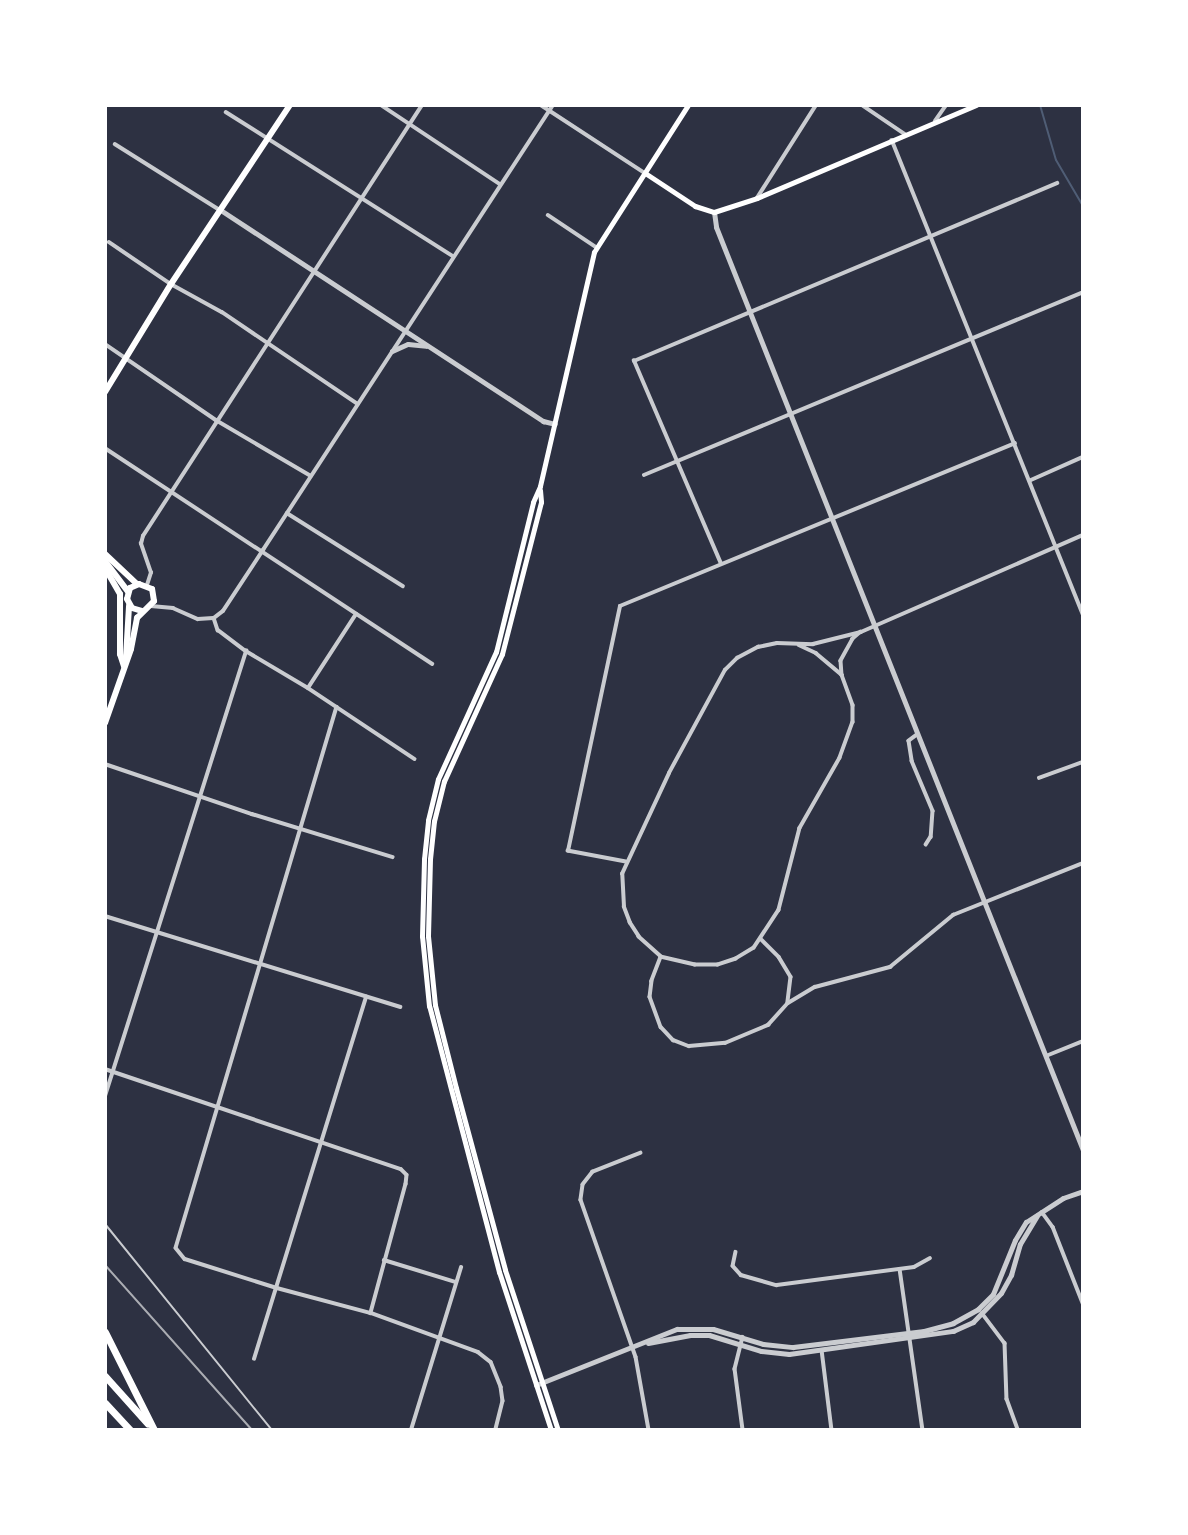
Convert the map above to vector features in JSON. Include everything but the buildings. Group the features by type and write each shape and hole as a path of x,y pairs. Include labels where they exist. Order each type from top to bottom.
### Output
{"highway":[{"path":"105,1332 153,1430"},
{"path":"105,1376 153,1430"},
{"path":"105,1403 130,1430"}],"main road":[{"path":"105,393 171,284 290,105"},
{"path":"551,1430 505,1270 435,1005 428,936 430,859 434,821 444,780 467,725 490,684 541,502 540,486 596,247 688,105"},
{"path":"645,173 695,206 713,212 757,198 975,105"},
{"path":"105,554 137,584 147,585 154,595 151,606 137,618 131,649 105,723"},
{"path":"105,561 128,591 124,666"},
{"path":"105,568 120,594 120,654 124,666"},
{"path":"128,591 137,584"},
{"path":"129,606 142,611"},
{"path":"539,1384 558,1430"}],"street":[{"path":"381,105 500,184"},
{"path":"147,585 151,573 141,544 143,536 422,105"},
{"path":"541,105 645,173"},
{"path":"151,606 173,608 198,619 214,618 223,611 553,105"},
{"path":"757,198 816,105"},
{"path":"862,105 905,134"},
{"path":"935,121 946,105"},
{"path":"226,112 453,256"},
{"path":"892,140 1083,614"},
{"path":"116,144 543,421 555,424"},
{"path":"721,564 634,361 1056,183"},
{"path":"713,212 716,227 1083,1150"},
{"path":"548,215 596,247"},
{"path":"109,242 171,284 268,342 358,404"},
{"path":"644,475 1083,292"},
{"path":"105,344 216,420 311,476"},
{"path":"392,351 408,344 429,346"},
{"path":"626,862 568,851 602,702 620,606 1015,443"},
{"path":"105,448 432,664"},
{"path":"1031,480 1083,457"},
{"path":"287,513 403,586"},
{"path":"861,632 853,639 841,661 842,675 853,705 848,740 806,814 779,910 761,939 736,959 718,965 695,965 662,957 639,937 624,907 622,874 725,670 737,658 758,647 777,643 799,645 861,632 1083,536"},
{"path":"308,688 356,614"},
{"path":"214,618 218,630 246,651 308,688 415,759"},
{"path":"799,645 816,653 842,675"},
{"path":"105,1096 246,651"},
{"path":"337,708 303,829 176,1243 177,1252 185,1259 277,1288 371,1313 478,1352 491,1362 503,1401 496,1430"},
{"path":"918,734 909,741 912,761 933,811 931,837 926,845"},
{"path":"1039,778 1083,762"},
{"path":"105,764 200,797 393,857"},
{"path":"662,957 652,981 653,1010 661,1027 673,1040 708,1047 752,1034 768,1025 788,1003 823,985 890,967 953,915 1083,863"},
{"path":"105,916 400,1007"},
{"path":"761,939 779,957 791,977 788,1003"},
{"path":"254,1359 366,997"},
{"path":"1046,1056 1083,1041"},
{"path":"105,1069 401,1169 407,1175 371,1313"},
{"path":"641,1153 593,1172 583,1185 581,1195 584,1212 633,1347 649,1430"},
{"path":"539,1384 645,1343 659,1334 692,1328 723,1331 741,1340 773,1346 821,1347 908,1336 953,1323 980,1311 998,1286 1018,1233 1026,1222 1063,1198 1083,1191"},
{"path":"1040,1214 1053,1227 1083,1303"},
{"path":"736,1252 735,1270 752,1280 769,1285 900,1269 923,1264 930,1258"},
{"path":"384,1260 457,1282"},
{"path":"411,1430 461,1267"},
{"path":"900,1269 923,1430"},
{"path":"980,1311 1006,1347 1007,1399 1018,1430"},
{"path":"741,1340 734,1369 743,1430"},
{"path":"821,1347 832,1430"}],"lane":[{"path":"105,1224 272,1430"}],"waterway":[{"path":"1040,105 1056,160 1083,206"}],"railway":[{"path":"105,1265 252,1430"}]}
